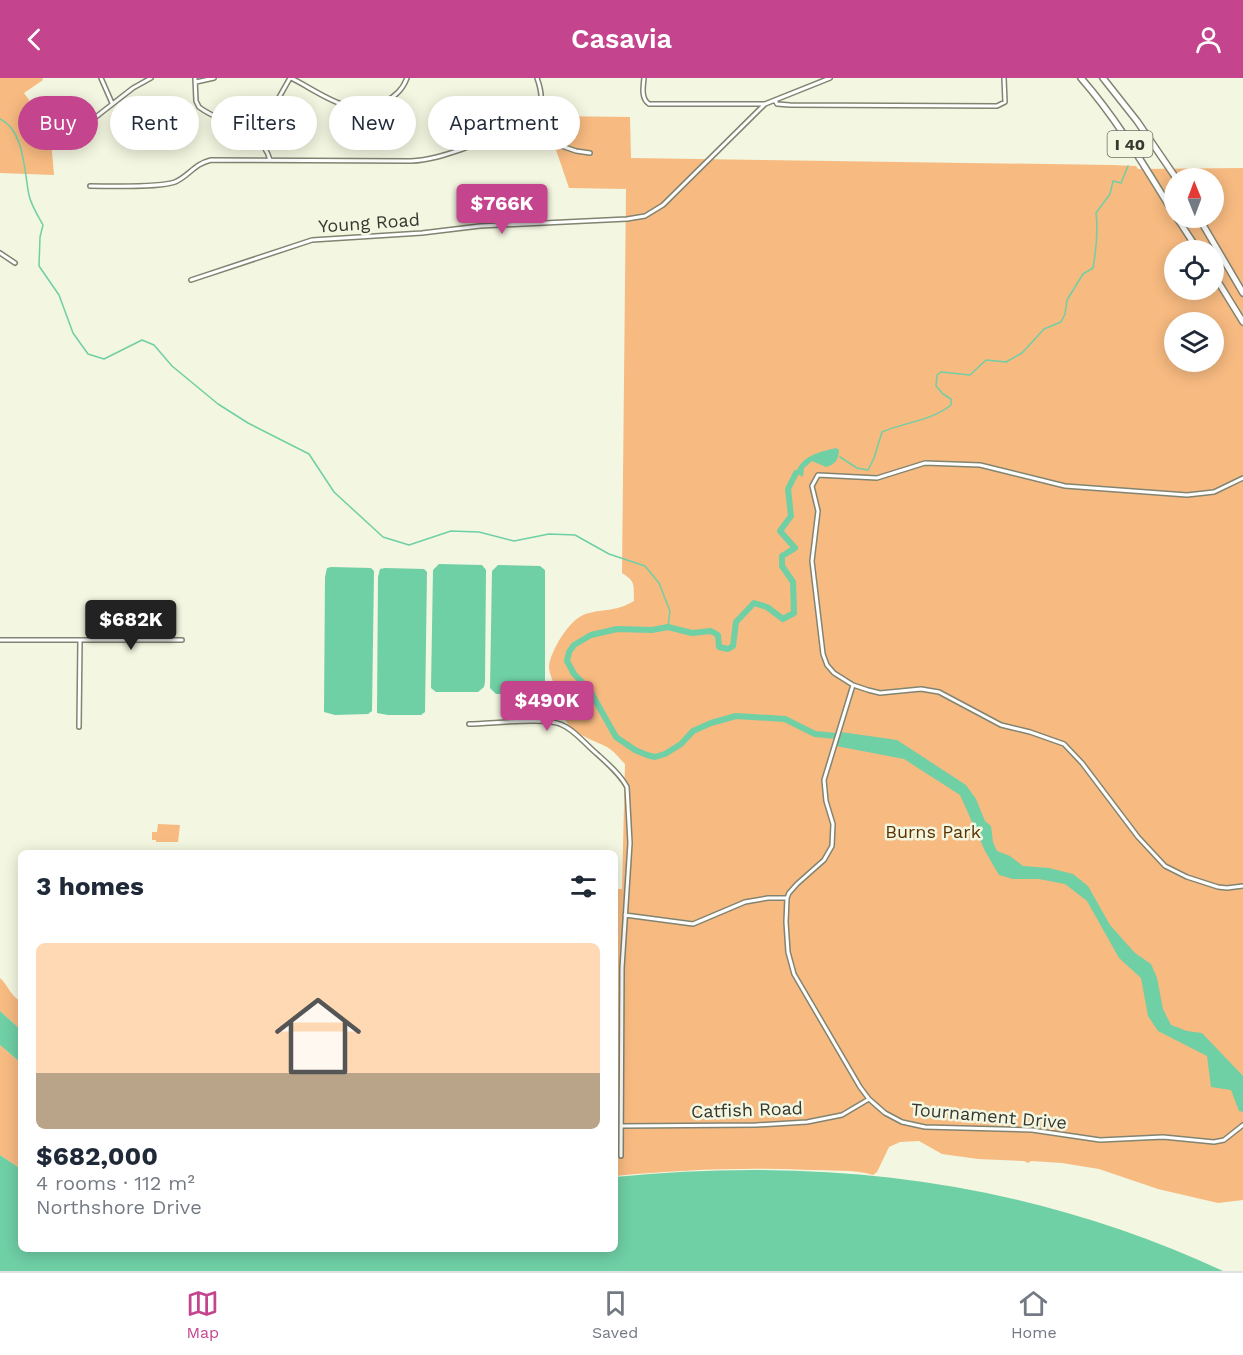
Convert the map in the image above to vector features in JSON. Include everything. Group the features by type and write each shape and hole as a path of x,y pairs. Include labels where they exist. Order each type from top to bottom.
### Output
{"highway":[{"name":"I 40","path":"1081,78 1120,130 1164,198"},
{"name":"I 40","path":"1103,78 1169,168"},
{"path":"1205,228 1243,293"},
{"path":"1224,291 1243,322"}],"street":[{"path":"101,78 110,98"},
{"path":"122,96 151,78"},
{"path":"214,78 195,80 198,106 258,139 266,149 270,160"},
{"path":"280,96 291,78 341,105 363,108 375,106 391,98 400,90 407,78"},
{"path":"537,78 541,96"},
{"path":"644,78 644,96 649,104 765,104"},
{"name":"Young Road","path":"190,280 312,240 422,233 480,225 618,220 645,216 663,205 765,104 830,78"},
{"path":"775,100 777,104 790,105 997,106 1005,102 1004,78"},
{"path":"98,114 110,105"},
{"path":"90,186 168,184 183,178 202,162 211,160 411,161 437,158 462,150"},
{"path":"573,150 590,153"},
{"path":"0,253 15,264"},
{"path":"1243,478 1219,491 1187,495 1065,486 1008,470 980,465 925,463 877,478 818,475 812,486 818,511 812,561 822,650 830,669 854,685 876,692 921,689 939,692 1001,725 1060,742 1076,755 1138,837 1164,866 1187,877 1218,887 1243,886"},
{"path":"0,640 182,640"},
{"path":"79,727 80,640"},
{"path":"625,915 693,924 745,902 768,898 787,898 797,884 824,860 832,846 833,824 824,786 834,746 854,685"},
{"path":"469,724 545,721 558,723 570,730 622,779 628,789 630,818 622,968 621,1156"},
{"name":"Tournament Drive","path":"787,898 788,952 794,974 860,1087 869,1099 896,1120 919,1127 1032,1130 1100,1140 1163,1137 1214,1142 1224,1140 1243,1125"},
{"name":"Catfish Road","path":"621,1126 756,1125 807,1122 838,1116 869,1099"}],"green space":[{"path":"0,78 42,78 43,80 24,93 26,96 18,96 18,150 52,150 54,175 0,173"},
{"name":"Burns Park","path":"580,116 630,117 631,158 1112,165 1136,166 1138,169 1164,169 1164,228 1224,228 1224,168 1243,168 1243,1200 1218,1203 1158,1189 1099,1169 1062,1163 1031,1161 1028,1163 942,1154 919,1141 900,1142 889,1147 877,1172 873,1175 849,1171 760,1169 618,1176 618,889 622,889 625,764 610,749 582,735 567,723 564,717 574,710 563,695 563,684 554,684 549,666 553,652 562,637 578,618 634,601 632,582 622,573 626,189 569,188 556,150 580,150"},
{"path":"158,824 180,825 178,842 152,840 152,832 157,832"},
{"path":"0,978 18,999 18,1027 0,1011"},
{"path":"0,1045 18,1060 18,1167 0,1155"}],"shaded area":[{"path":"836,448 839,450 838,456 832,465 826,467 812,461 804,468 803,477 796,473 807,458"},
{"path":"439,564 482,565 486,570 485,682 484,687 478,692 436,692 431,688 433,570"},
{"path":"498,565 540,566 545,570 545,682 539,694 496,694 490,688 492,571"},
{"path":"327,568 371,568 374,571 372,711 368,714 335,715 324,712 325,577"},
{"path":"380,569 424,569 427,572 425,712 421,715 377,713 378,577"},
{"path":"841,732 897,740 966,785 976,799 985,821 991,826 997,851 1010,856 1023,866 1049,868 1073,874 1088,886 1110,925 1135,953 1151,964 1157,978 1163,1009 1171,1025 1187,1031 1202,1033 1243,1076 1243,1112 1239,1111 1231,1090 1211,1087 1207,1056 1158,1031 1148,1016 1141,978 1119,958 1087,901 1065,884 1039,879 1013,879 999,875 985,851 960,795 904,759 836,746"},
{"path":"0,1011 18,1027 18,1060 0,1045"},
{"path":"0,1155 18,1167 18,1252 618,1252 618,1177 694,1171 772,1170 850,1174 926,1182 1001,1196 1076,1215 1150,1240 1223,1271 0,1271"}],"waterway":[{"path":"0,119 8,125 19,142 30,199 43,225 40,237 39,266 59,295 73,333 88,354 104,359 142,340 154,345 172,366 218,404 248,423 309,454 334,492 383,537 409,545 451,531 479,532 514,541 549,534 575,535 609,554 645,566 659,583 670,611 668,627"},
{"path":"840,457 857,468 868,470 882,432 935,415 951,405 951,399 936,386 937,375 941,372 970,375 986,360 1006,362 1022,353 1044,329 1061,322 1067,300 1083,274 1093,268 1096,213 1110,194 1113,181 1121,183 1128,166"},
{"path":"796,473 788,489 791,516 780,531 795,548 782,556 782,566 793,582 794,613 783,619 767,607 754,603 736,622 733,646 728,649 719,647 718,635 711,631 692,633 668,627 652,630 617,629 591,635 574,645 567,661 574,674 589,689 616,737 647,755 655,757 665,754 681,744 693,731 736,716 785,719 815,734 837,736"}]}
